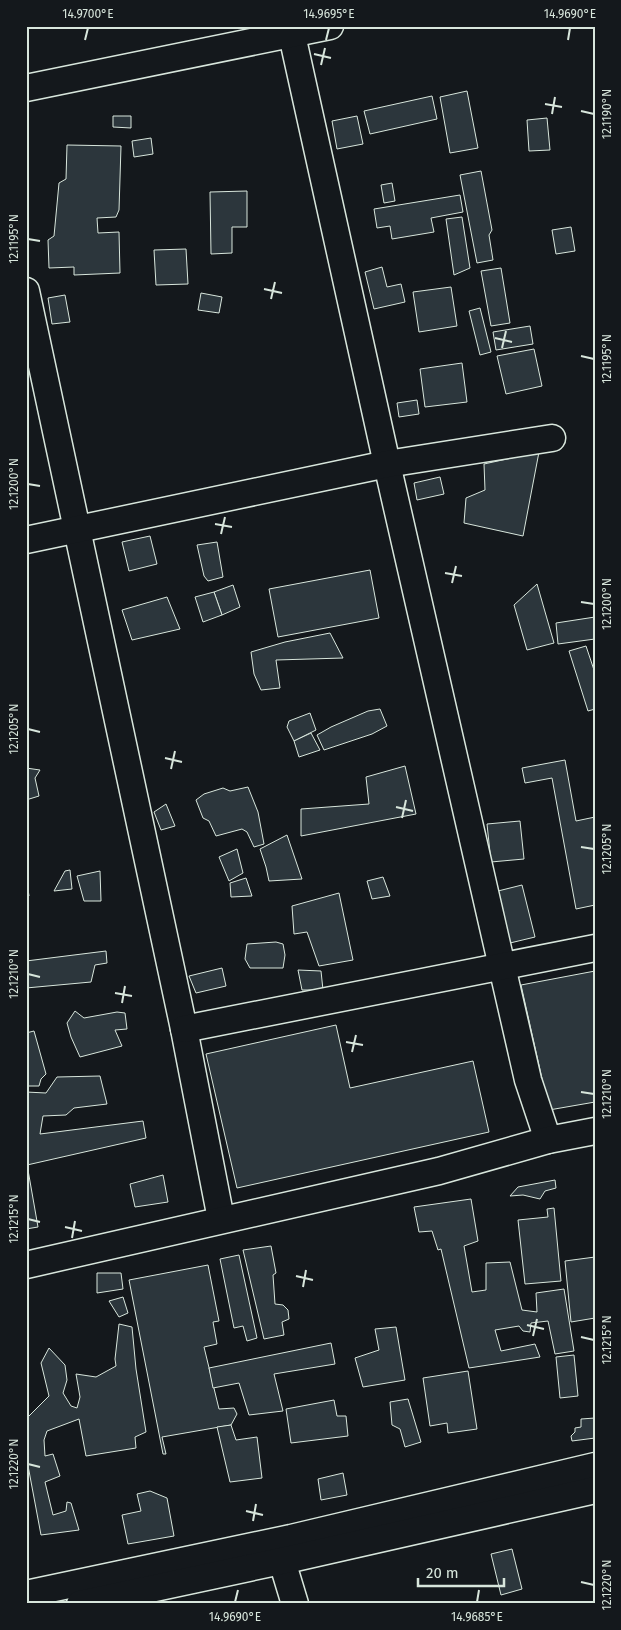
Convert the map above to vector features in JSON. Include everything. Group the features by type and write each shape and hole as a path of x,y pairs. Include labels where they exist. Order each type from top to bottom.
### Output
{"street":[{"path":"26,88 291,30 330,26"},
{"path":"291,30 387,464 528,1080 548,1140"},
{"path":"26,292 184,1029 221,1219"},
{"path":"26,540 387,464 552,438"},
{"path":"184,1029 595,948"},
{"path":"26,1265 439,1170 548,1140 595,1131"},
{"path":"26,1594 291,1538 595,1466"},
{"path":"80,1604 282,1561 595,1490"},
{"path":"282,1561 294,1604"}],"building":[{"path":"467,91 478,148 450,153 440,97"},
{"path":"432,96 437,119 370,134 364,111"},
{"path":"113,116 131,116 131,128 113,127"},
{"path":"357,116 363,144 337,149 332,121"},
{"path":"547,118 550,150 529,151 527,120"},
{"path":"151,138 153,154 134,157 132,141"},
{"path":"67,145 121,146 119,210 116,217 97,218 98,233 119,232 120,273 74,275 74,267 49,268 48,240 54,236 59,183 66,179"},
{"path":"481,171 492,230 489,235 493,260 477,263 460,175"},
{"path":"392,183 395,201 384,203 381,185"},
{"path":"247,191 247,227 232,227 232,253 211,254 210,192"},
{"path":"460,195 463,212 431,218 434,232 392,239 390,226 377,228 374,209"},
{"path":"462,217 470,268 454,275 446,219"},
{"path":"571,227 575,251 556,254 552,230"},
{"path":"186,249 188,284 156,285 154,250"},
{"path":"382,267 387,287 401,284 405,302 374,309 365,272"},
{"path":"501,268 510,323 491,326 481,271"},
{"path":"451,287 457,326 419,332 413,292"},
{"path":"201,293 222,297 219,313 198,310"},
{"path":"65,295 70,322 52,324 48,298"},
{"path":"480,308 491,352 480,355 469,311"},
{"path":"530,326 533,344 496,350 493,332"},
{"path":"534,349 542,386 506,394 497,356"},
{"path":"462,363 467,402 425,407 420,369"},
{"path":"417,400 419,414 399,417 397,403"},
{"path":"539,452 523,536 464,523 466,498 485,490 484,464"},
{"path":"440,477 444,494 417,500 414,483"},
{"path":"150,536 157,564 129,571 122,542"},
{"path":"217,542 223,577 208,581 204,576 197,545"},
{"path":"370,570 379,618 278,637 269,589"},
{"path":"537,584 554,643 527,650 514,605"},
{"path":"233,585 240,607 222,615 214,592"},
{"path":"214,592 222,615 203,622 195,597"},
{"path":"167,597 180,629 132,640 122,610"},
{"path":"595,617 595,639 558,644 556,623"},
{"path":"330,633 343,658 276,660 280,688 261,690 254,674 251,652 285,642"},
{"path":"586,646 595,673 595,709 588,711 569,651"},
{"path":"380,709 387,726 372,734 324,750 317,735 368,711"},
{"path":"310,713 316,730 294,741 287,727 289,721"},
{"path":"311,733 320,750 299,757 294,741"},
{"path":"565,760 576,821 595,817 595,905 576,909 552,778 525,783 522,768"},
{"path":"405,766 416,814 301,836 301,809 369,804 366,777"},
{"path":"26,768 40,770 35,778 39,796 26,800"},
{"path":"248,787 258,812 264,844 254,847 247,832 242,829 216,836 209,821 203,818 196,800 204,794 223,788 230,791"},
{"path":"166,804 175,826 161,830 154,812"},
{"path":"520,821 524,859 491,862 487,824"},
{"path":"287,835 302,879 269,881 260,849"},
{"path":"237,849 243,873 229,881 219,857"},
{"path":"70,870 72,889 54,891 65,871"},
{"path":"100,871 101,901 84,901 77,876"},
{"path":"26,876 29,896 26,896"},
{"path":"383,877 390,896 372,899 367,881"},
{"path":"246,878 252,896 231,897 230,883"},
{"path":"522,885 535,937 510,943 498,891"},
{"path":"339,893 353,960 319,966 307,932 294,934 292,906"},
{"path":"276,942 283,944 285,955 283,968 250,968 245,959 247,944"},
{"path":"106,951 107,963 95,965 91,982 26,988 26,961"},
{"path":"222,968 226,986 196,993 189,976"},
{"path":"298,970 321,971 323,990 302,990"},
{"path":"595,971 595,1102 549,1110 521,985"},
{"path":"75,1011 84,1018 117,1012 125,1013 127,1029 115,1030 122,1046 80,1057 67,1023"},
{"path":"336,1025 350,1088 473,1061 489,1132 237,1188 206,1054"},
{"path":"34,1031 46,1074 41,1079 39,1086 26,1086 26,1033"},
{"path":"100,1076 107,1104 74,1108 66,1115 43,1116 40,1134 143,1121 146,1138 27,1165 26,1092 46,1093 57,1077"},
{"path":"26,1170 28,1170 38,1227 26,1229"},
{"path":"163,1175 168,1202 135,1207 130,1184"},
{"path":"555,1180 556,1188 545,1191 540,1199 523,1195 510,1196 518,1187"},
{"path":"471,1199 478,1241 464,1246 472,1292 486,1290 486,1263 510,1262 522,1310 537,1312 536,1293 564,1289 574,1351 555,1354 548,1321 531,1323 530,1332 523,1331 519,1326 495,1330 501,1351 535,1344 540,1357 469,1368 441,1249 438,1250 432,1231 419,1232 414,1207"},
{"path":"554,1208 561,1281 525,1284 518,1220 548,1217 547,1209"},
{"path":"271,1246 276,1273 273,1275 275,1304 283,1305 288,1310 289,1319 282,1322 284,1335 264,1339 243,1250"},
{"path":"239,1255 257,1338 247,1341 243,1326 234,1328 220,1259"},
{"path":"595,1257 595,1318 571,1322 565,1261"},
{"path":"208,1265 219,1321 213,1322 217,1344 204,1347 219,1409 234,1408 237,1414 231,1425 162,1437 166,1454 163,1454 129,1280"},
{"path":"97,1273 121,1273 123,1289 97,1293"},
{"path":"123,1297 128,1313 119,1317 109,1301"},
{"path":"119,1324 132,1327 136,1369 146,1432 135,1437 136,1448 86,1456 79,1419 47,1431 44,1440 45,1456 53,1454 60,1476 45,1482 53,1515 66,1511 67,1502 71,1503 79,1530 41,1535 26,1455 26,1419 49,1396 41,1363 49,1348 65,1365 67,1380 63,1393 71,1406 77,1408 80,1397 76,1374 96,1377 116,1366"},
{"path":"396,1327 405,1380 363,1387 355,1358 379,1350 375,1329"},
{"path":"331,1343 335,1364 274,1374 283,1411 249,1415 239,1383 213,1388 209,1368"},
{"path":"574,1355 578,1396 560,1398 556,1357"},
{"path":"468,1371 477,1429 448,1433 447,1423 430,1426 423,1378"},
{"path":"408,1399 421,1442 405,1447 400,1429 392,1425 390,1402"},
{"path":"334,1400 337,1416 346,1416 348,1436 291,1443 286,1409"},
{"path":"595,1418 595,1438 572,1441 571,1436 575,1432 575,1428 581,1427 581,1419"},
{"path":"231,1425 236,1440 257,1437 262,1478 230,1482 217,1427"},
{"path":"343,1473 347,1495 321,1500 318,1479"},
{"path":"150,1491 167,1498 174,1536 128,1544 122,1515 141,1511 137,1494"},
{"path":"512,1549 522,1589 501,1595 491,1554"}]}
